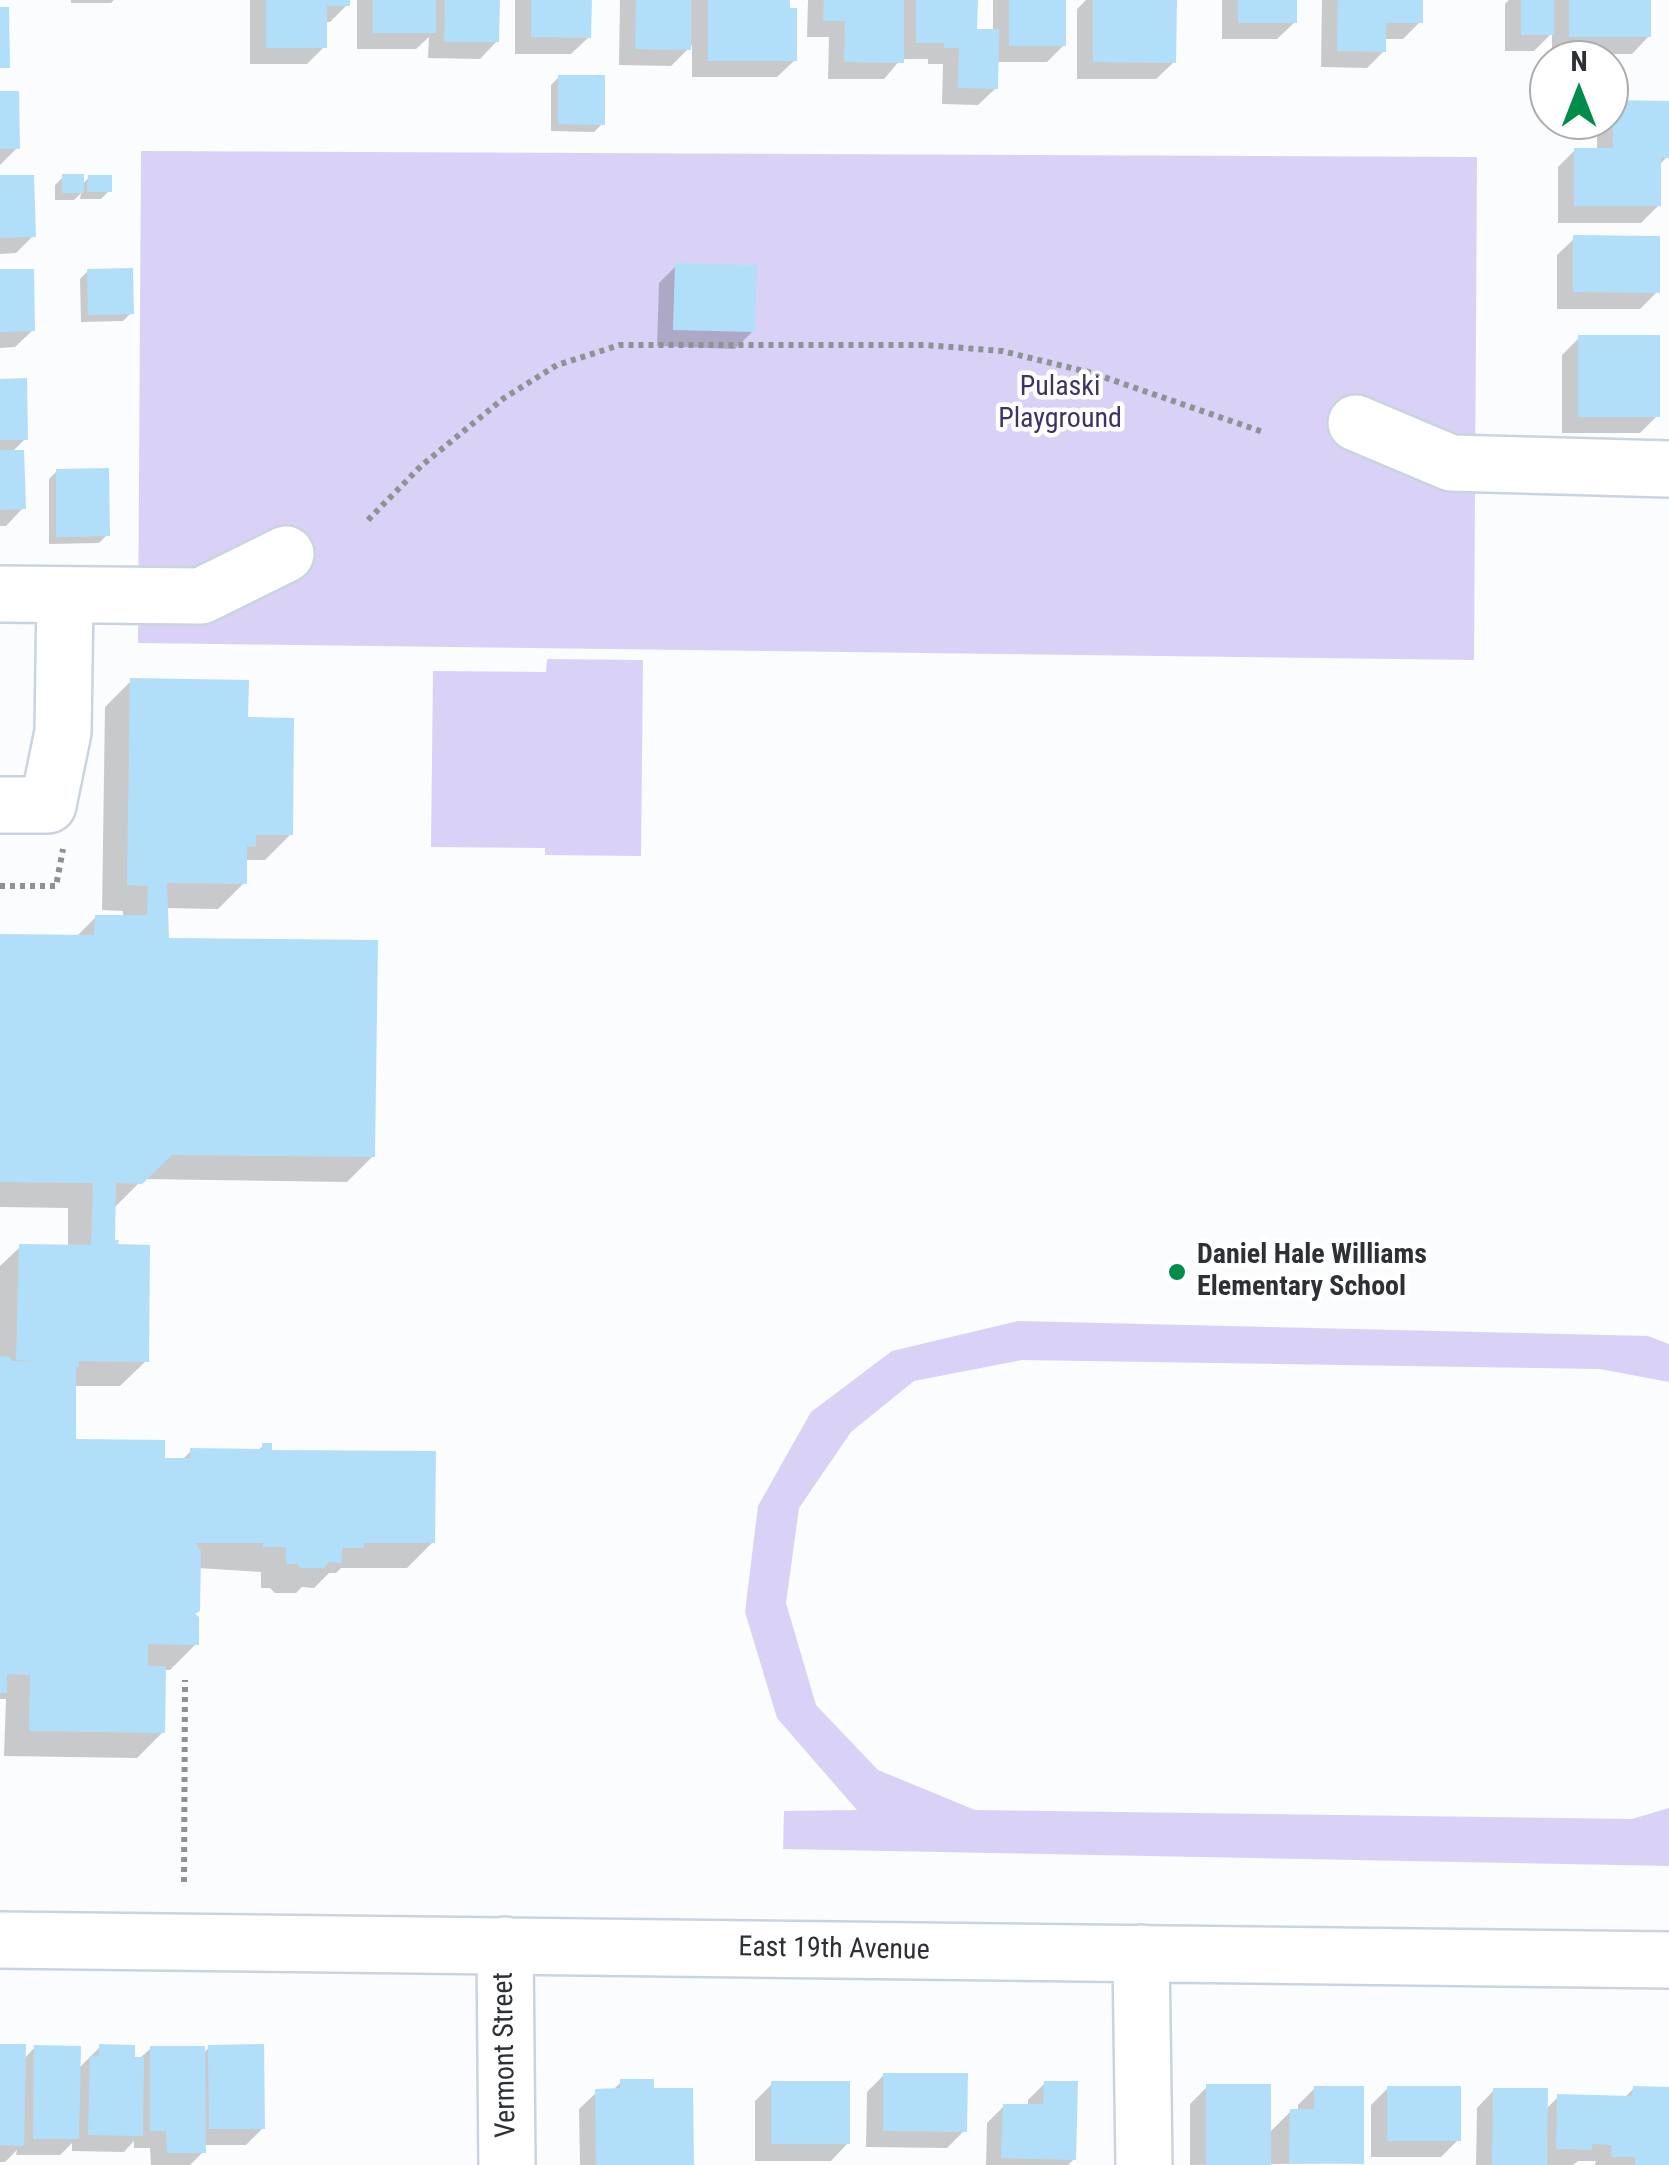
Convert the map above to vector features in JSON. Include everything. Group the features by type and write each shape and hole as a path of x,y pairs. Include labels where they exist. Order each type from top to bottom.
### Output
{"street":[{"path":"1356,423 1452,463 1669,469"},
{"path":"0,594 201,596 286,554"},
{"path":"0,805 48,805 62,732 65,594"},
{"name":"East 19th Avenue","path":"0,1940 1669,1960"},
{"name":"Vermont Street","path":"505,1945 507,2165"},
{"path":"1141,1953 1144,2165"}],"path":[{"path":"368,520 442,446 535,376 577,356 632,344 924,345 1002,351 1106,378 1263,432"},
{"path":"184,1882 185,1680"}],"green space":[{"name":"Pulaski Playground","path":"141,151 1477,157 1474,660 138,643"},
{"path":"547,659 643,660 641,856 545,855 545,848 431,847 433,671 546,672"},
{"path":"1018,1321 1648,1336 1669,1344 1669,1382 1600,1369 1022,1360 914,1381 851,1432 799,1508 786,1603 816,1705 878,1770 975,1810 1632,1819 1669,1808 1669,1866 783,1849 784,1811 857,1810 777,1718 745,1612 758,1506 811,1412 892,1351"}],"building":[{"path":"266,0 350,0 350,6 327,6 327,48 266,48"},
{"path":"373,0 436,0 436,33 373,33"},
{"path":"445,0 500,0 499,42 444,42"},
{"path":"531,0 592,0 591,38 531,37"},
{"path":"636,0 691,0 691,50 635,49"},
{"path":"708,0 790,0 790,8 797,8 797,61 708,61"},
{"path":"824,0 904,0 904,63 844,62 845,21 823,21"},
{"path":"916,0 978,0 977,29 999,29 998,89 958,88 959,48 944,48 944,43 916,43"},
{"path":"1009,0 1066,0 1066,46 1009,46"},
{"path":"1093,0 1177,0 1176,63 1093,62"},
{"path":"1238,0 1297,0 1297,23 1238,23"},
{"path":"1338,0 1423,0 1423,23 1386,23 1386,52 1337,51"},
{"path":"1521,0 1554,0 1554,35 1521,35"},
{"path":"1569,0 1651,0 1651,37 1569,37"},
{"path":"0,7 9,7 10,68 0,68"},
{"path":"558,75 605,75 605,125 558,124"},
{"path":"0,91 19,91 20,149 0,149"},
{"path":"1629,100 1669,101 1669,158 1661,158 1661,206 1574,206 1574,148 1613,148 1613,140 1629,140"},
{"path":"62,174 84,174 84,193 62,193"},
{"path":"0,175 34,175 36,237 0,238"},
{"path":"88,175 112,175 112,192 87,192"},
{"path":"1573,235 1660,236 1660,293 1573,292"},
{"path":"675,263 757,265 755,332 673,330"},
{"path":"133,268 134,314 88,315 87,269"},
{"path":"0,269 34,269 35,331 0,332"},
{"path":"1578,335 1660,335 1660,417 1578,417"},
{"path":"27,378 28,440 0,440 0,379"},
{"path":"0,450 24,450 26,509 0,510"},
{"path":"109,468 110,536 56,537 56,469"},
{"path":"130,678 249,680 248,717 294,718 293,835 256,835 256,847 247,846 247,884 167,883 169,938 378,940 375,1157 172,1155 142,1184 116,1183 115,1240 119,1240 118,1244 150,1245 149,1362 79,1361 76,1439 165,1440 165,1458 190,1458 190,1448 262,1449 262,1443 272,1443 272,1450 436,1451 435,1543 364,1543 364,1548 342,1548 342,1563 301,1568 286,1564 286,1547 195,1543 201,1551 200,1611 195,1614 199,1617 199,1645 148,1644 148,1666 166,1666 165,1733 29,1731 30,1675 7,1674 7,1693 0,1693 0,1356 11,1357 11,1361 35,1361 16,1360 19,1244 91,1245 93,1183 0,1182 0,934 94,935 95,915 147,915 148,886 127,885"},
{"path":"0,2044 26,2044 24,2146 0,2145"},
{"path":"99,2044 135,2045 135,2057 144,2057 143,2136 88,2135 90,2056 99,2056"},
{"path":"264,2044 265,2129 209,2129 208,2045"},
{"path":"34,2045 81,2046 79,2139 33,2139"},
{"path":"150,2046 205,2046 206,2153 167,2153 166,2131 150,2131"},
{"path":"883,2073 968,2073 967,2132 883,2131"},
{"path":"620,2079 654,2079 654,2088 693,2088 694,2165 596,2165 595,2089 620,2088"},
{"path":"771,2081 850,2081 850,2144 771,2144"},
{"path":"1044,2081 1078,2081 1076,2160 1001,2158 1003,2104 1043,2104"},
{"path":"1206,2084 1271,2084 1271,2165 1206,2165"},
{"path":"1314,2086 1364,2086 1364,2164 1289,2163 1290,2109 1314,2109"},
{"path":"1387,2086 1461,2086 1461,2141 1387,2141"},
{"path":"1633,2086 1669,2087 1669,2165 1635,2165 1635,2157 1611,2157 1612,2145 1592,2144 1592,2150 1556,2149 1557,2094 1632,2096"},
{"path":"1493,2088 1548,2088 1547,2165 1492,2165"}],"place":[{"name":"Daniel Hale Williams Elementary School","path":"1177,1272"}]}
